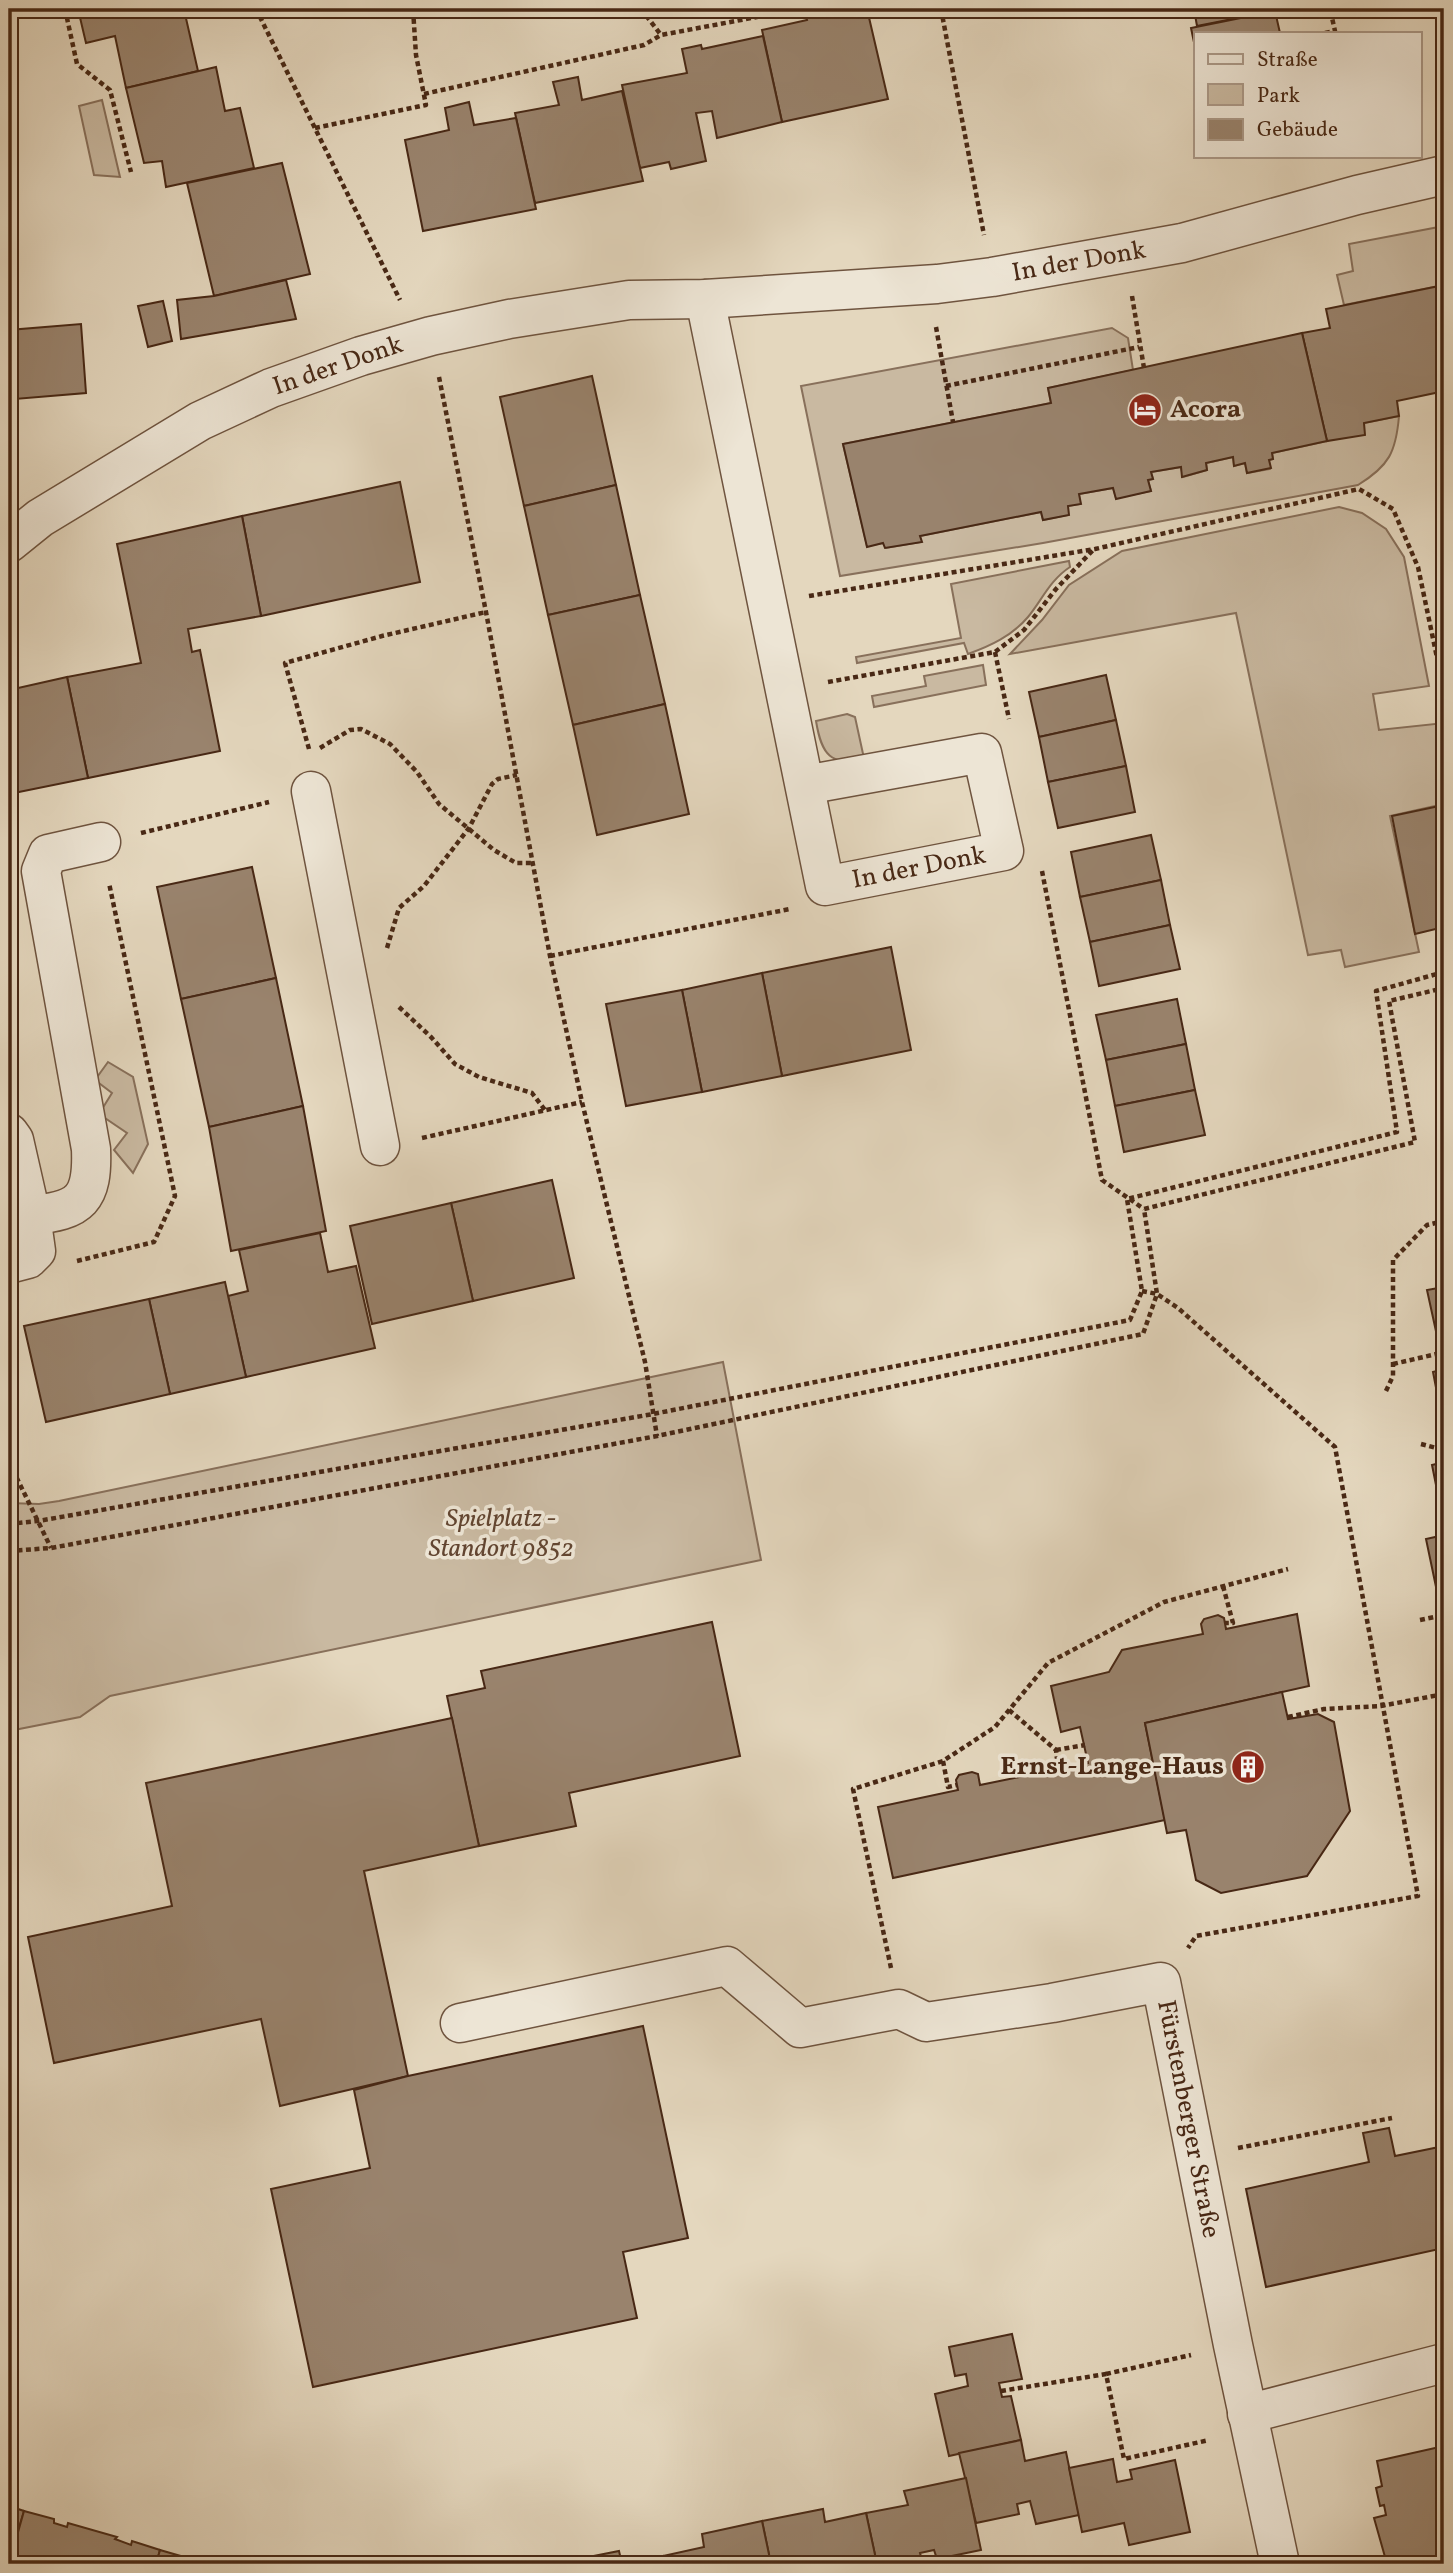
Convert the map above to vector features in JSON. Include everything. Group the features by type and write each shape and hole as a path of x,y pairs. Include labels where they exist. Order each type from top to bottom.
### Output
{"street":[{"name":"In der Donk","path":"9,543 40,518 200,421 271,388 361,356 421,339 509,319 629,300 705,299 929,284 992,277 1182,243 1357,195 1444,175"},
{"name":"In der Donk","path":"705,299 825,886 1004,851 982,753 805,785"},
{"path":"311,791 380,1146"},
{"path":"31,1215 50,1213 76,1205 90,1186 92,1169 91,1149 41,871 48,854 101,842"},
{"path":"9,1133 14,1140 36,1251 28,1259 9,1264"},
{"path":"460,2023 727,1966 800,2028 899,2009"},
{"name":"Fürstenberger Straße","path":"899,2009 926,2022 1052,2003 1161,1982 1233,2346 1280,2564"},
{"path":"1249,2422 1444,2363"}],"path":[{"path":"65,9 77,64 110,90 131,172"},
{"path":"256,9 421,339 486,612 550,956 582,1102 645,1362 657,1436"},
{"path":"315,128 426,105 416,55 413,9"},
{"path":"641,9 661,35"},
{"path":"424,93 644,46 661,35 773,12 782,13 786,9"},
{"path":"942,9 992,277"},
{"path":"1330,32 1335,31 1331,9"},
{"path":"1125,254 1143,368"},
{"path":"929,284 953,422"},
{"path":"946,386 1139,347"},
{"path":"767,602 1095,549 1359,489 1393,509 1418,567 1444,691"},
{"path":"786,690 995,652 1024,630 1056,589 1095,549"},
{"path":"486,612 382,636 285,663 311,755 332,739 350,730 361,729 390,744 417,772 439,804 494,850 516,863 534,863"},
{"path":"384,959 399,908 424,886 469,828 492,784 498,779 517,775"},
{"path":"107,1254 154,1242 175,1196 101,842 311,791"},
{"path":"1004,851 1041,866 1102,1180 1144,1209 1415,1142 1389,1000 1444,988"},
{"path":"550,956 802,907 825,886"},
{"path":"1127,1199 1397,1132 1376,991 1444,972"},
{"path":"396,1000 400,1010 431,1037 455,1064 479,1077 532,1093 545,1110"},
{"path":"380,1146 582,1102"},
{"path":"9,1524 653,1414 1130,1320 1142,1291 1127,1199"},
{"path":"9,1551 51,1548 657,1436 1143,1334 1157,1294 1144,1209"},
{"path":"1386,1391 1393,1376 1393,1260 1427,1225 1444,1221"},
{"path":"1142,1291 1157,1294 1178,1308 1335,1447 1418,1896 1196,1936 1161,1982"},
{"path":"1393,1364 1441,1353"},
{"path":"1421,1444 1444,1450"},
{"path":"9,1462 51,1548"},
{"path":"899,2009 853,1788 943,1761 995,1727 1048,1663 1164,1602 1287,1569"},
{"path":"1223,1586 1233,1623 1225,1623"},
{"path":"1420,1620 1444,1615"},
{"path":"1288,1717 1324,1709 1381,1706 1444,1694"},
{"path":"1009,1710 1056,1750 1058,1769"},
{"path":"1056,1750 1085,1745"},
{"path":"943,1761 948,1787 957,1785"},
{"path":"1195,2157 1392,2118"},
{"path":"1001,2391 1106,2374 1233,2346"},
{"path":"1106,2374 1124,2459 1249,2422"}],"green space":[{"path":"102,100 120,177 94,175 79,106"},
{"path":"1444,226 1444,285 1344,305 1337,275 1353,271 1349,244"},
{"path":"1112,328 1128,338 1133,370 1048,388 1051,403 843,444 867,546 883,543 886,548 921,542 920,536 1041,512 1043,520 1068,515 1068,506 1080,504 1079,494 1113,488 1116,498 1151,491 1148,480 1153,479 1151,472 1181,467 1183,477 1207,470 1206,463 1233,457 1234,466 1245,463 1247,473 1270,469 1269,460 1273,459 1272,453 1327,441 1364,423 1399,416 1393,449 1384,464 1358,485 1043,543 840,576 801,386"},
{"path":"1339,507 1362,513 1386,529 1404,557 1429,686 1373,694 1379,730 1444,723 1444,804 1390,816 1419,952 1345,967 1341,950 1308,955 1236,613 1010,654 1042,620 1069,585 1122,551"},
{"path":"1069,561 1070,567 1052,584 1028,617 1015,630 992,644 968,654 964,643 857,663 856,657 961,638 951,584"},
{"path":"983,665 986,685 874,707 872,696 926,686 924,676"},
{"path":"847,714 855,717 865,763 836,759 830,756 821,743 816,721"},
{"path":"108,1062 133,1077 148,1144 133,1173 114,1150 127,1133 99,1114 112,1093 95,1080"},
{"name":"Spielplatz - Standort 9852","path":"723,1362 761,1560 110,1696 80,1717 9,1731 9,1503 39,1504 59,1501"}],"building":[{"path":"78,9 173,9 175,16 185,14 198,71 126,88 115,36 86,43"},
{"path":"804,9 830,9 831,15 867,9 888,99 782,122 762,30 807,20"},
{"path":"1194,9 1283,9 1197,26"},
{"path":"1275,11 1280,32 1194,32 1194,42 1191,28"},
{"path":"763,36 782,122 717,138 712,111 696,113 706,161 671,169 669,162 640,168 622,85 687,73 682,49 701,45 702,49"},
{"path":"216,67 225,111 240,108 254,168 166,187 162,161 144,163 126,88"},
{"path":"578,77 582,100 622,91 643,181 535,203 515,113 559,105 553,82"},
{"path":"469,102 474,125 516,118 536,209 423,231 405,140 449,130 445,108"},
{"path":"282,163 310,274 214,296 187,183"},
{"path":"286,280 296,319 181,339 177,300 214,296"},
{"path":"1444,285 1444,412 1440,392 1397,401 1399,416 1364,423 1365,435 1327,441 1302,333 1330,328 1326,309"},
{"path":"163,301 172,341 148,347 138,306"},
{"path":"81,324 86,393 15,399 9,330"},
{"path":"1302,333 1327,441 1272,453 1273,459 1269,460 1271,468 1247,473 1245,463 1234,466 1233,457 1206,463 1207,470 1182,477 1181,467 1151,472 1153,479 1148,480 1151,491 1116,499 1113,488 1079,494 1081,504 1068,506 1069,515 1043,520 1041,512 920,536 922,542 885,548 883,543 867,547 843,444 1051,403 1048,388"},
{"path":"592,376 616,485 524,506 500,397"},
{"path":"400,482 420,582 261,616 242,516"},
{"path":"616,485 640,595 548,615 524,506"},
{"path":"242,516 261,616 188,629 192,652 200,650 220,751 88,778 67,677 141,663 117,544"},
{"path":"640,595 665,704 573,725 548,615"},
{"path":"1106,675 1116,720 1039,737 1029,692"},
{"path":"67,677 88,778 9,794 9,690"},
{"path":"665,704 689,814 597,835 573,725"},
{"path":"1116,720 1126,766 1048,782 1039,737"},
{"path":"1126,766 1135,812 1058,828 1048,782"},
{"path":"1444,805 1444,927 1415,934 1392,816"},
{"path":"1151,835 1161,880 1080,897 1071,852"},
{"path":"252,867 276,978 181,999 157,887"},
{"path":"1161,880 1170,925 1090,942 1080,897"},
{"path":"1170,925 1180,969 1099,986 1090,942"},
{"path":"891,947 911,1050 782,1076 762,973"},
{"path":"762,973 782,1076 702,1092 682,990"},
{"path":"276,978 303,1106 209,1127 181,999"},
{"path":"682,990 702,1092 626,1106 606,1004"},
{"path":"1177,999 1186,1044 1106,1060 1096,1015"},
{"path":"1186,1044 1195,1090 1115,1106 1106,1060"},
{"path":"1195,1090 1205,1135 1124,1152 1115,1106"},
{"path":"303,1106 326,1231 231,1251 209,1127"},
{"path":"552,1180 574,1278 473,1301 451,1203"},
{"path":"451,1203 473,1301 372,1324 350,1226"},
{"path":"320,1233 328,1272 356,1266 375,1348 246,1377 228,1296 248,1291 239,1250"},
{"path":"225,1282 246,1377 170,1394 149,1299"},
{"path":"1444,1287 1444,1368 1427,1290"},
{"path":"149,1299 170,1394 46,1422 24,1326"},
{"path":"1444,1369 1444,1397 1438,1398 1433,1372"},
{"path":"1444,1462 1444,1525 1432,1465"},
{"path":"1444,1535 1444,1605 1440,1606 1426,1539"},
{"path":"1297,1614 1309,1686 1145,1723 1165,1820 893,1878 878,1807 958,1790 956,1780 959,1775 972,1772 978,1774 980,1785 1088,1763 1080,1727 1061,1732 1051,1686 1109,1672 1122,1650 1203,1634 1201,1624 1204,1619 1218,1615 1224,1618 1226,1629"},
{"path":"712,1622 740,1756 569,1793 576,1826 479,1846 447,1696 485,1688 481,1671"},
{"name":"Ernst-Lange-Haus","path":"1282,1692 1288,1719 1318,1714 1334,1722 1350,1811 1307,1876 1221,1893 1196,1880 1186,1830 1167,1833 1145,1723"},
{"path":"452,1718 479,1846 364,1871 408,2076 280,2106 261,2019 54,2063 28,1937 172,1906 146,1783"},
{"path":"643,2026 688,2238 623,2252 637,2318 313,2387 271,2189 370,2168 354,2090"},
{"path":"1389,2128 1395,2156 1444,2146 1444,2248 1266,2287 1246,2189 1369,2162 1363,2133"},
{"path":"1012,2334 1022,2379 999,2383 1002,2397 1011,2396 1021,2440 949,2456 935,2394 968,2386 966,2374 955,2376 949,2347"},
{"path":"1021,2440 1025,2461 1066,2452 1079,2515 1036,2524 1030,2501 1017,2504 1019,2514 976,2523 959,2453"},
{"path":"1444,2446 1444,2564 1387,2564 1374,2518 1386,2515 1384,2505 1380,2506 1376,2488 1382,2486 1377,2461"},
{"path":"1113,2459 1117,2482 1132,2479 1130,2470 1175,2460 1190,2532 1129,2545 1124,2523 1082,2532 1069,2468"},
{"path":"966,2478 981,2550 937,2559 934,2550 920,2553 923,2564 877,2564 866,2513 908,2505 904,2491"},
{"path":"9,2506 24,2511 9,2561"},
{"path":"823,2509 825,2522 866,2513 877,2564 771,2564 762,2521"},
{"path":"24,2511 54,2519 54,2523 67,2527 68,2523 117,2537 115,2539 131,2545 132,2541 160,2550 156,2564 9,2564"},
{"path":"762,2521 771,2564 664,2564 663,2556 704,2547 702,2534"},
{"path":"160,2550 191,2559 190,2562 197,2564 156,2564"},
{"path":"619,2551 622,2564 558,2564 558,2563"},
{"path":"663,2556 664,2564 624,2564"}],"place":[{"name":"Acora","path":"1145,410"},
{"name":"Ernst-Lange-Haus","path":"1248,1767"}]}
